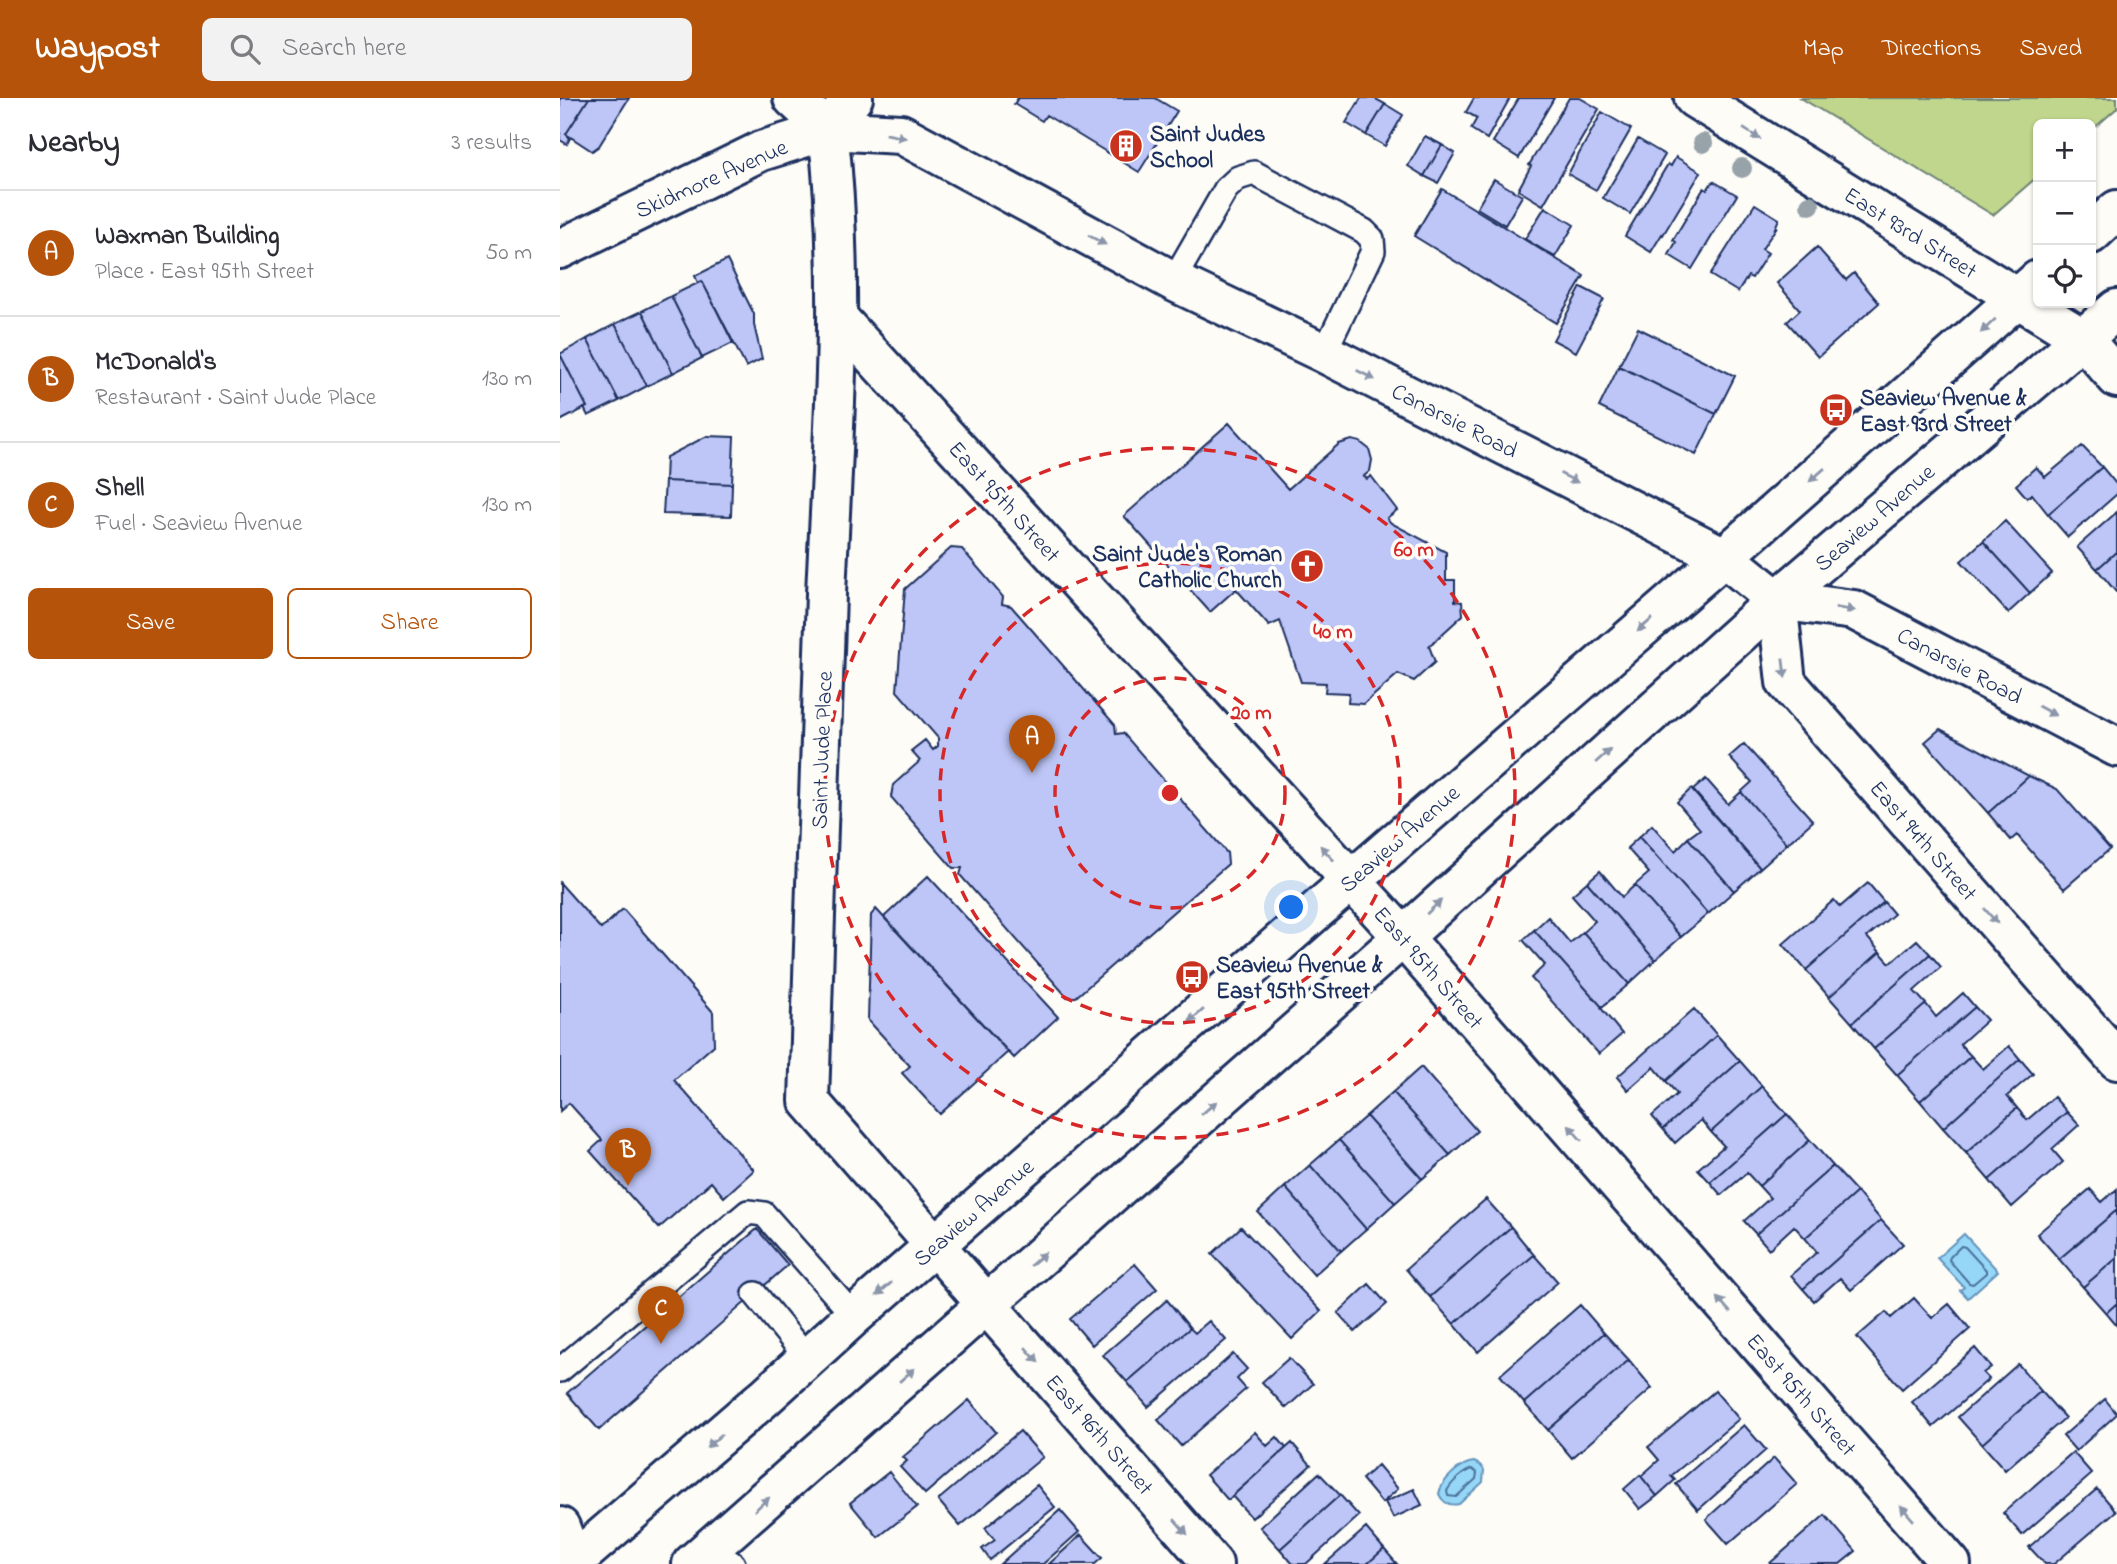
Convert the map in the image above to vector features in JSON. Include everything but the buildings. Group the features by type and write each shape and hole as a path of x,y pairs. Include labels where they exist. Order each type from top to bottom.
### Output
{"street":[{"path":"793,98 828,130 853,98"},
{"name":"East 93rd Street","path":"1694,98 2028,289 2082,338 2117,378"},
{"name":"Skidmore Avenue","path":"560,249 761,151 828,130"},
{"name":"Canarsie Road","path":"828,130 901,134 1173,281 1324,354 1724,557 1777,600 1854,610 2117,747"},
{"name":"Saint Jude Place","path":"828,130 835,186 838,318 823,666 809,1101 987,1304"},
{"path":"2096,229 2117,210"},
{"name":"Seaview Avenue","path":"573,1563 2028,289"},
{"name":"Seaview Avenue","path":"712,1559 987,1304 1403,937 1777,600 2117,309"},
{"name":"East 95th Street","path":"838,318 1403,937 1951,1564"},
{"name":"East 94th Street","path":"1777,600 1786,682 2117,1060"},
{"name":"East 96th Street","path":"987,1304 1213,1564"},
{"path":"560,1527 573,1563"}],"lane":[{"path":"1173,281 1226,189 1238,178 1254,173 1364,231 1372,239 1373,251 1324,354"},
{"path":"560,1370 717,1250 748,1212 764,1214 854,1316"},
{"path":"755,1294 807,1358"}],"green space":[{"path":"1801,98 2117,98 2117,108 2096,127 2096,119 2033,119 2033,180 1993,215"}],"water":[{"path":"1964,1234 1998,1271 1968,1298 1960,1290 1964,1287 1937,1258"},
{"path":"1474,1462 1484,1470 1483,1482 1459,1504 1444,1502 1439,1494 1447,1478 1457,1469"}],"place":[{"name":"Saint Judes School","path":"1126,146"},
{"name":"Seaview Avenue & East 93rd Street","path":"1836,410"},
{"name":"Saint Jude's Roman Catholic Church","path":"1307,566"},
{"name":"Waxman Building","path":"1032,773"},
{"name":"Seaview Avenue & East 95th Street","path":"1192,977"},
{"name":"McDonald's","path":"628,1186"},
{"name":"Shell","path":"661,1344"}]}
